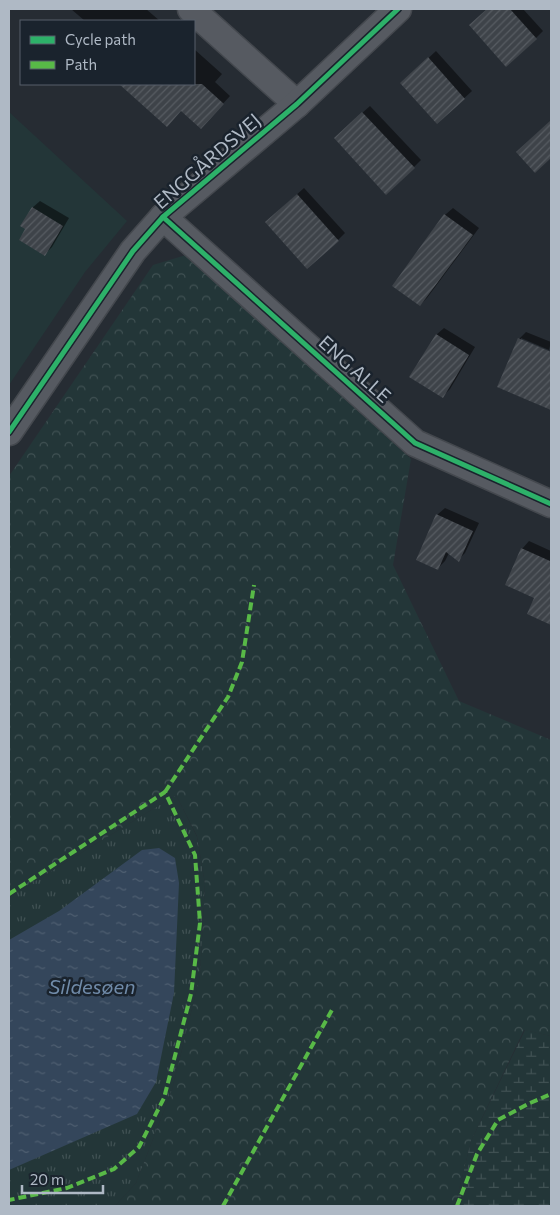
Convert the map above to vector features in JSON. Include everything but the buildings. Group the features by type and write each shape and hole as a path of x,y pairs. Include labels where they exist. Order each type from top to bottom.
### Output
{"street":[{"path":"191,9 297,104"},
{"name":"ENGGÅRDSVEJ","path":"9,432 134,251 163,218 297,104 398,9"},
{"name":"ENG ALLE","path":"163,218 415,443 551,504"}],"green space":[{"path":"9,112 127,221 85,272 9,385"},
{"path":"186,255 411,459 393,565 459,701 551,740 551,1036 524,1030 471,1141 455,1206 115,1206 136,1183 172,1090 200,976 205,884 197,836 176,795 9,897 9,476 153,265"},
{"name":"Sildesøen","path":"176,795 197,837 205,884 200,976 172,1090 136,1183 115,1206 9,1206 9,897"},
{"path":"525,1030 551,1036 551,1206 455,1206 471,1141"}],"water":[{"name":"Sildesøen","path":"159,848 175,858 179,883 174,993 156,1082 137,1114 9,1170 9,940 59,911 142,850"}],"marked path":[{"path":"165,792 228,697 242,662 254,585"},
{"path":"9,894 165,792 195,855 200,923 191,994 164,1098 139,1147 114,1169 67,1188 9,1200"},
{"path":"223,1206 333,1008"},
{"path":"457,1206 477,1154 498,1120 551,1094"}],"cycle path":[{"path":"9,432 133,251 163,217 297,104 398,9"},
{"path":"163,217 415,443 551,504"}]}
